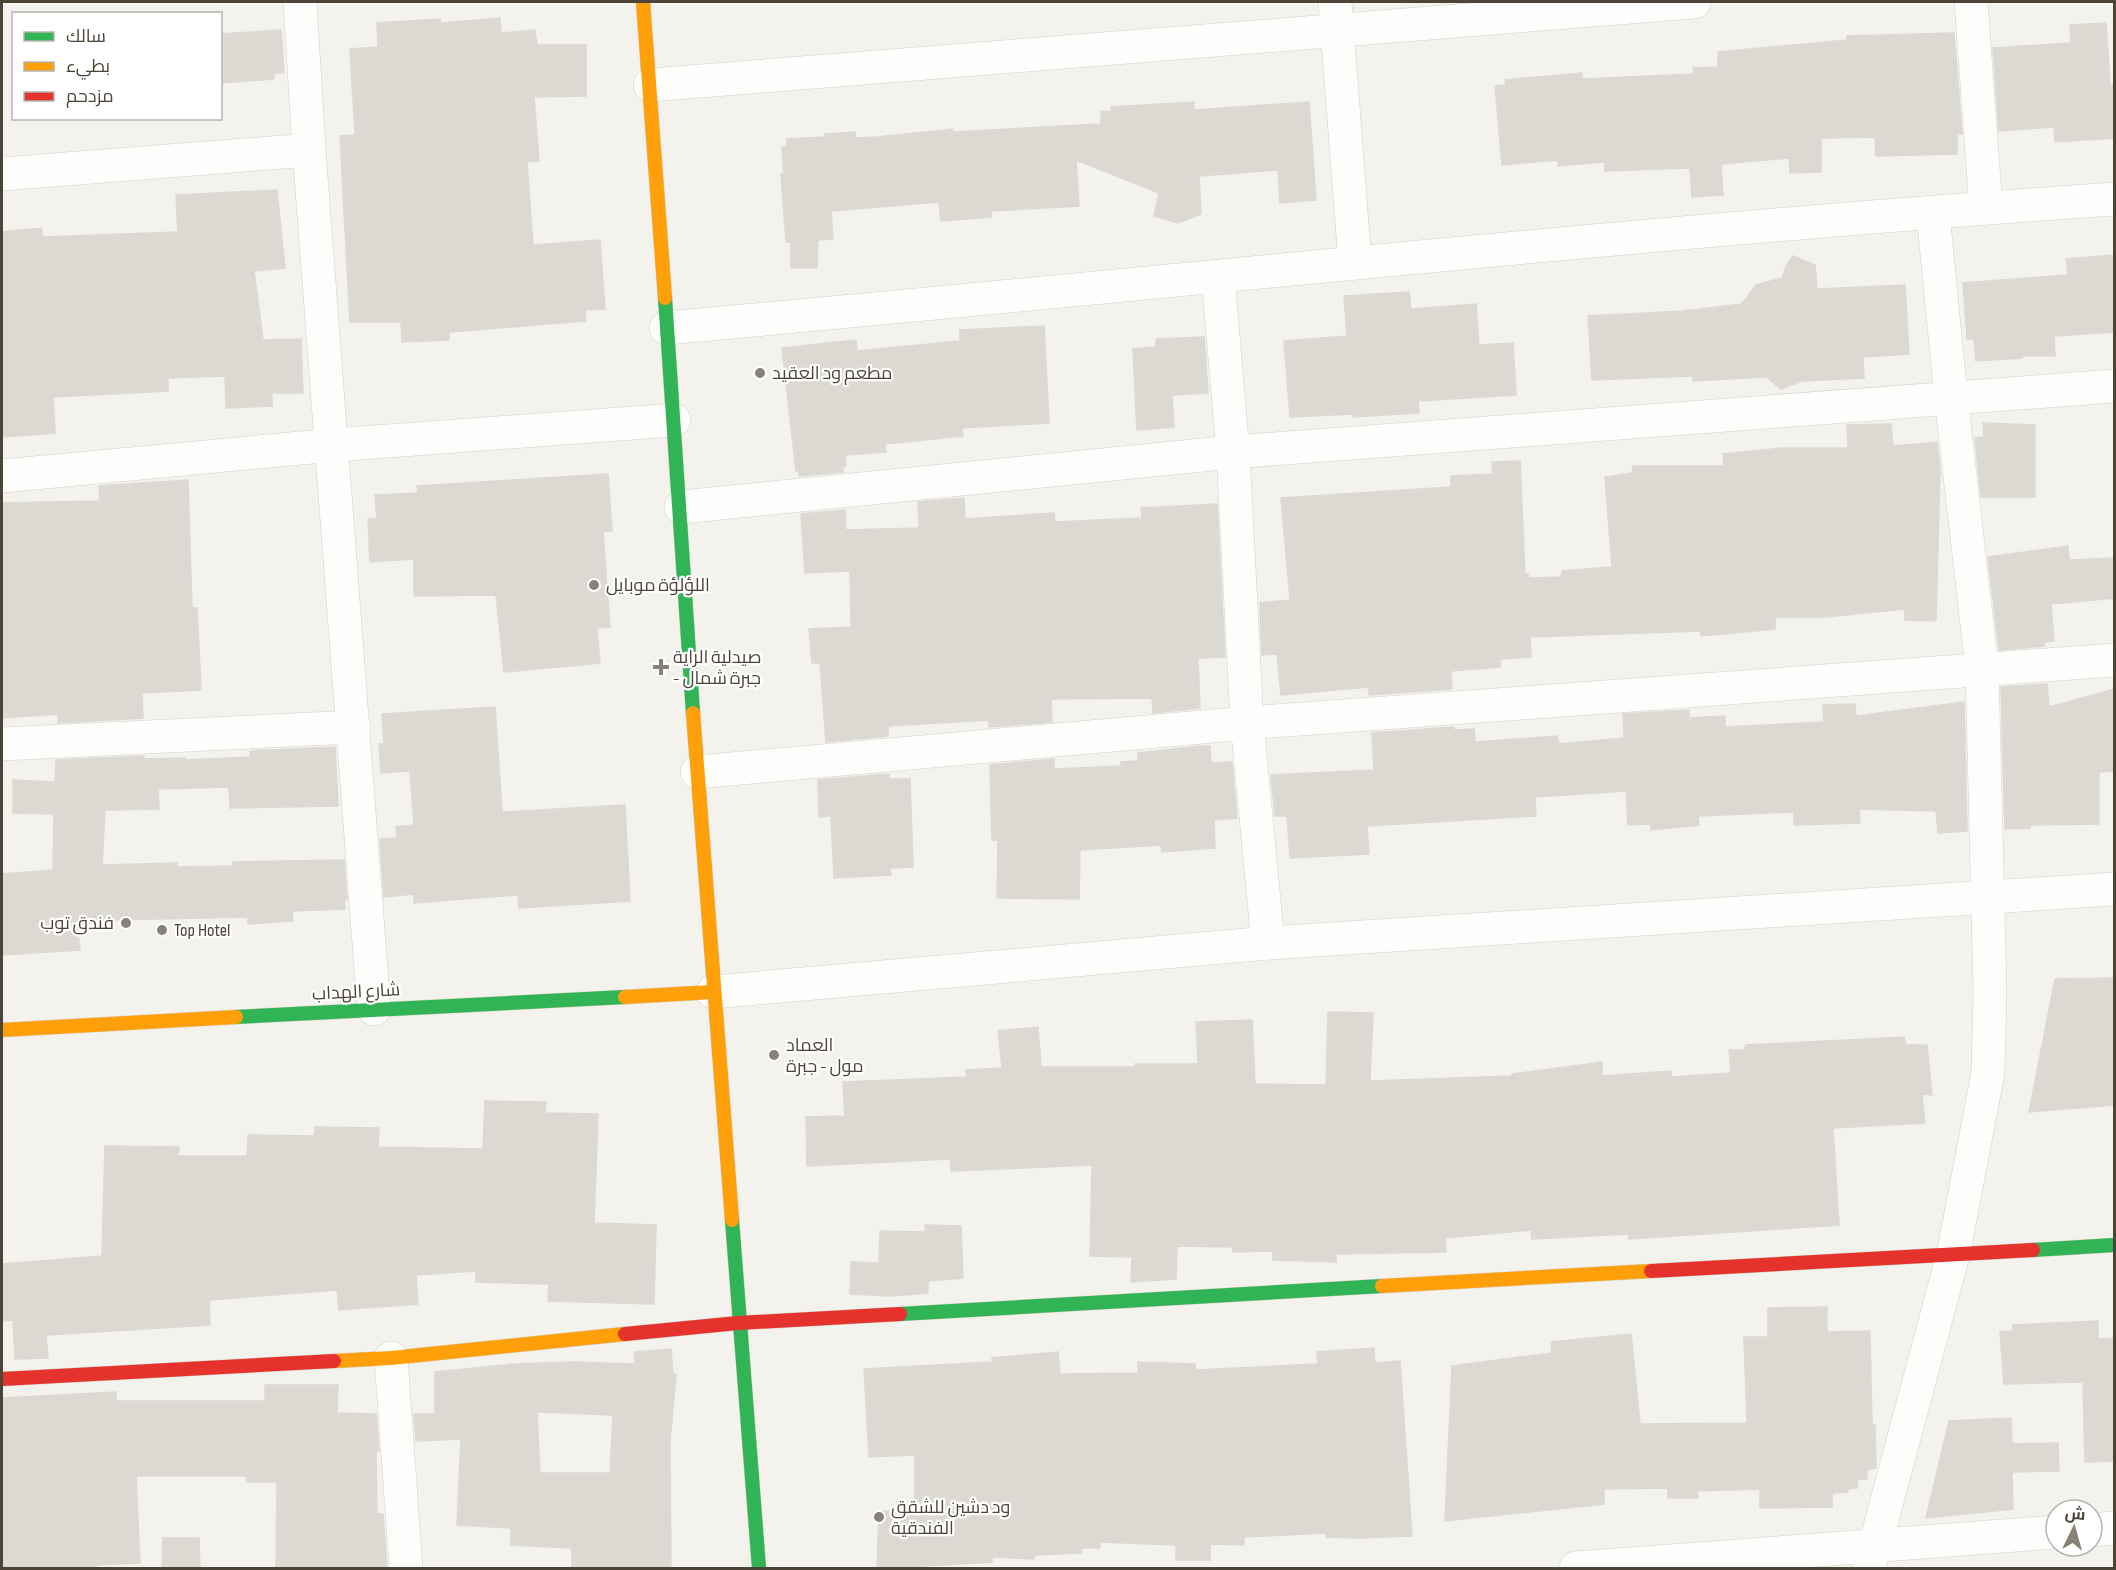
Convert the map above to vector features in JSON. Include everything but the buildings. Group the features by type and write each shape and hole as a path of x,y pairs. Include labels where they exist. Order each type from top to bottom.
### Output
{"street":[{"path":"300,2 309,150 374,1009"},
{"path":"642,2 681,507 713,992 759,1569"},
{"path":"650,84 1336,16 1694,2"},
{"path":"1971,2 1986,208"},
{"path":"1336,16 1355,264"},
{"path":"2,174 309,150"},
{"path":"666,328 1986,208 2115,200"},
{"path":"1872,1557 1953,1255 1988,1073 1990,992 1982,668 1950,397 1933,213"},
{"path":"1218,278 1233,452 1247,723 1268,943"},
{"path":"681,507 1233,452 2115,386"},
{"path":"2,476 333,445 674,420"},
{"path":"697,772 1247,723 2115,660"},
{"path":"2,744 354,727"},
{"path":"713,992 1268,943 2115,889"},
{"name":"شارع الهداب","path":"2,1030 713,992"},
{"path":"2,1379 391,1358 738,1323 2115,1245"},
{"path":"391,1358 406,1569"},
{"path":"1576,1569 1872,1557 2044,1534"}],"traffic: fast":[{"path":"665,298 693,713"},
{"path":"236,1017 625,997"},
{"path":"732,1220 759,1568"},
{"path":"2033,1250 2114,1245"},
{"path":"900,1314 1382,1286"}],"traffic: slow":[{"path":"643,2 665,298"},
{"path":"693,713 732,1220"},
{"path":"625,997 713,992"},
{"path":"2,1030 236,1017"},
{"path":"1382,1286 1651,1271"},
{"path":"334,1361 391,1358 625,1334"}],"traffic: jam":[{"path":"1651,1271 2033,1250"},
{"path":"625,1334 738,1323 900,1314"},
{"path":"2,1379 334,1361"}],"place":[{"name":"مطعم ود العقيد","path":"760,373"},
{"name":"اللؤلؤة موبايل","path":"594,585"},
{"name":"صيدلية الراية - جبرة شمال","path":"661,667"},
{"name":"فندق توب","path":"126,923"},
{"name":"Top Hotel","path":"162,930"},
{"name":"العماد مول - جبرة","path":"774,1055"},
{"name":"ود دشين للشقق الفندقية","path":"879,1517"}]}
